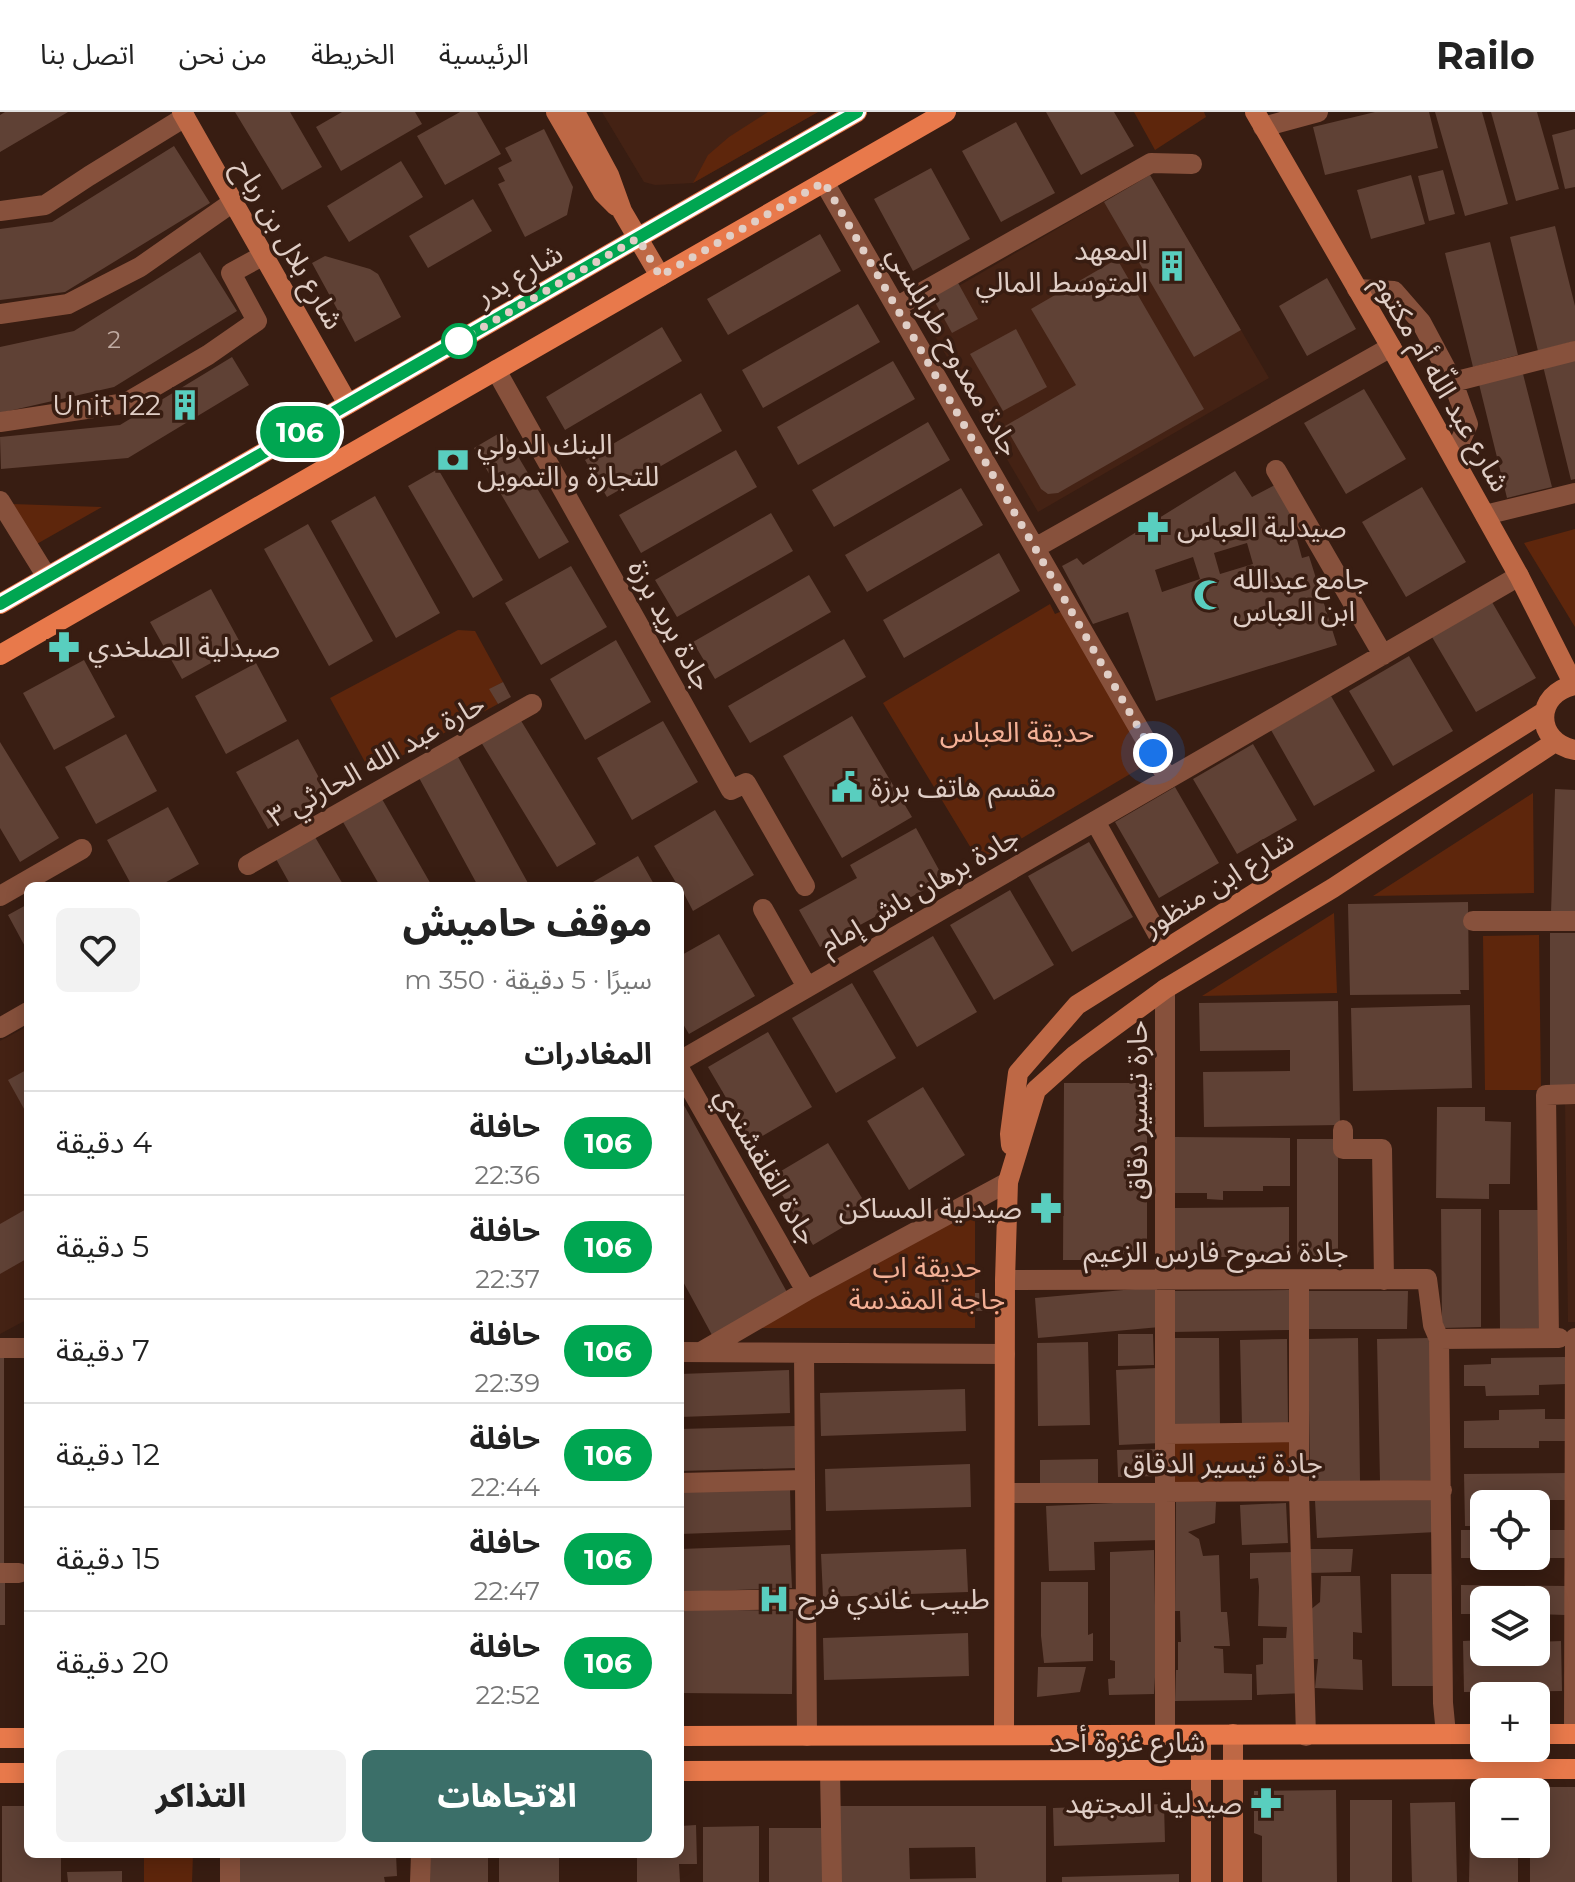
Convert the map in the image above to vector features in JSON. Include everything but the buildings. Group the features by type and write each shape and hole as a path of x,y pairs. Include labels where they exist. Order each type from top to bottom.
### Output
{"main road":[{"path":"556,112 603,193 622,211"},
{"path":"575,112 609,175 622,211 660,276"},
{"name":"شارع بدر","path":"0,604 857,112"},
{"path":"0,655 946,112"},
{"name":"شارع بلال بن رباح","path":"183,115 348,404"},
{"name":"شارع عبد اللّه أم مكتوم","path":"1259,119 1453,457 1575,685"},
{"name":"شارع ابن منظور","path":"1004,1735 1005,1280 1010,1134 1018,1073 1077,1005 1544,712 1555,693 1575,685"},
{"path":"1544,712 1548,734 1555,742 1575,750"},
{"name":"شارع ابن منظور","path":"1010,1174 1036,1090 1075,1055 1165,989 1333,888 1555,742"},
{"path":"1233,1734 1233,1882"},
{"name":"شارع غزوة أحد","path":"684,1736 1470,1734"},
{"path":"1550,1734 1575,1734"},
{"path":"1201,1735 1201,1882"},
{"path":"0,1738 24,1738"},
{"name":"شارع غزوة أحد","path":"684,1771 1575,1769"},
{"path":"0,1773 24,1773"}],"street":[{"path":"1259,119 1318,112"},
{"path":"0,211 45,205 183,115"},
{"path":"896,307 1151,163 1192,164"},
{"name":"جادة ممدوح طرابلسي","path":"824,182 1168,779"},
{"path":"0,314 68,304 140,267 233,202"},
{"path":"0,422 126,403 208,355 257,321 231,273 264,255"},
{"path":"1357,289 1394,291 1421,322 1453,382 1468,424 1453,457"},
{"path":"1035,548 1391,347"},
{"path":"1453,382 1575,351"},
{"name":"جادة بريد برزة","path":"496,370 731,790 746,783 805,886"},
{"path":"1276,470 1383,655"},
{"path":"1485,515 1575,493"},
{"path":"0,501 47,577"},
{"name":"جادة برهان باش إمام","path":"684,1059 1519,576"},
{"name":"حارة عبد الله الحارثي ٣","path":"248,865 532,704"},
{"path":"1095,821 1166,949"},
{"path":"24,882 82,849"},
{"path":"0,896 24,882"},
{"path":"763,909 807,987"},
{"path":"1473,921 1575,921"},
{"name":"حارة تيسير دقاق","path":"1165,989 1165,1735"},
{"path":"0,1028 24,1014"},
{"name":"جادة القلقشندي","path":"684,1077 806,1291"},
{"path":"1549,1338 1546,1095 1575,1094"},
{"path":"1343,1130 1343,1149 1382,1149 1384,1280"},
{"path":"701,1352 1010,1174"},
{"name":"جادة نصوح فارس الزعيم","path":"1005,1280 1427,1279 1433,1325 1439,1339"},
{"path":"1299,1280 1299,1491 1306,1736"},
{"path":"1446,1734 1443,1703 1439,1339 1575,1338 1575,1734"},
{"path":"684,1352 1005,1354"},
{"path":"804,1353 807,1736"},
{"path":"1165,1434 1299,1432"},
{"path":"684,1483 805,1480"},
{"name":"جادة تيسير الدقاق","path":"1005,1493 1442,1490"},
{"path":"684,1601 806,1599"},
{"path":"830,1771 832,1882"},
{"path":"230,1858 230,1882"},
{"path":"420,1882 421,1858"}],"shaded area":[{"path":"602,112 818,112 693,183 655,185 644,182"},
{"path":"1150,175 1269,378 1038,512 919,309"},
{"path":"24,1028 24,1321 0,1334 0,1041"},
{"path":"1565,1101 1575,1101 1575,1322 1568,1322"}],"green space":[{"path":"768,112 818,112 693,183 708,155"},
{"path":"1134,112 1204,112 1206,117 1155,150"},
{"path":"12,504 102,507 35,545"},
{"path":"1575,529 1575,627 1524,543"},
{"name":"حديقة العباس","path":"1050,604 1055,614 1062,611 1152,761 980,863 883,703"},
{"path":"458,630 475,631 503,682 490,689 498,704 381,767 365,762 330,698"},
{"path":"1533,793 1534,893 1373,896"},
{"path":"1334,913 1337,993 1202,996"},
{"path":"1539,935 1541,1090 1485,1090 1483,936"},
{"name":"حديقة اب جاجة المقدسة","path":"975,1202 975,1328 760,1328"},
{"path":"1299,1432 1299,1491 1165,1491 1165,1434"},
{"path":"144,1858 193,1858 192,1882 144,1882"}],"bus line":[{"name":"106","path":"0,604 857,112"}],"place":[{"name":"المعهد المتوسط المالي","path":"1172,266"},
{"name":"Unit 122","path":"185,405"},
{"name":"البنك الدولي للتجارة و التمويل","path":"453,460"},
{"name":"صيدلية العباس","path":"1153,527"},
{"name":"جامع عبدالله ابن العباس","path":"1209,595"},
{"name":"صيدلية الصلخدي","path":"64,647"},
{"name":"مقسم هاتف برزة","path":"847,787"},
{"name":"صيدلية المساكن","path":"1046,1208"},
{"name":"طبيب غاندي فرح","path":"774,1599"},
{"name":"صيدلية المجتهد","path":"1266,1803"}],"route":[{"path":"459,341 638,238 660,276 824,182 1153,753"}]}
